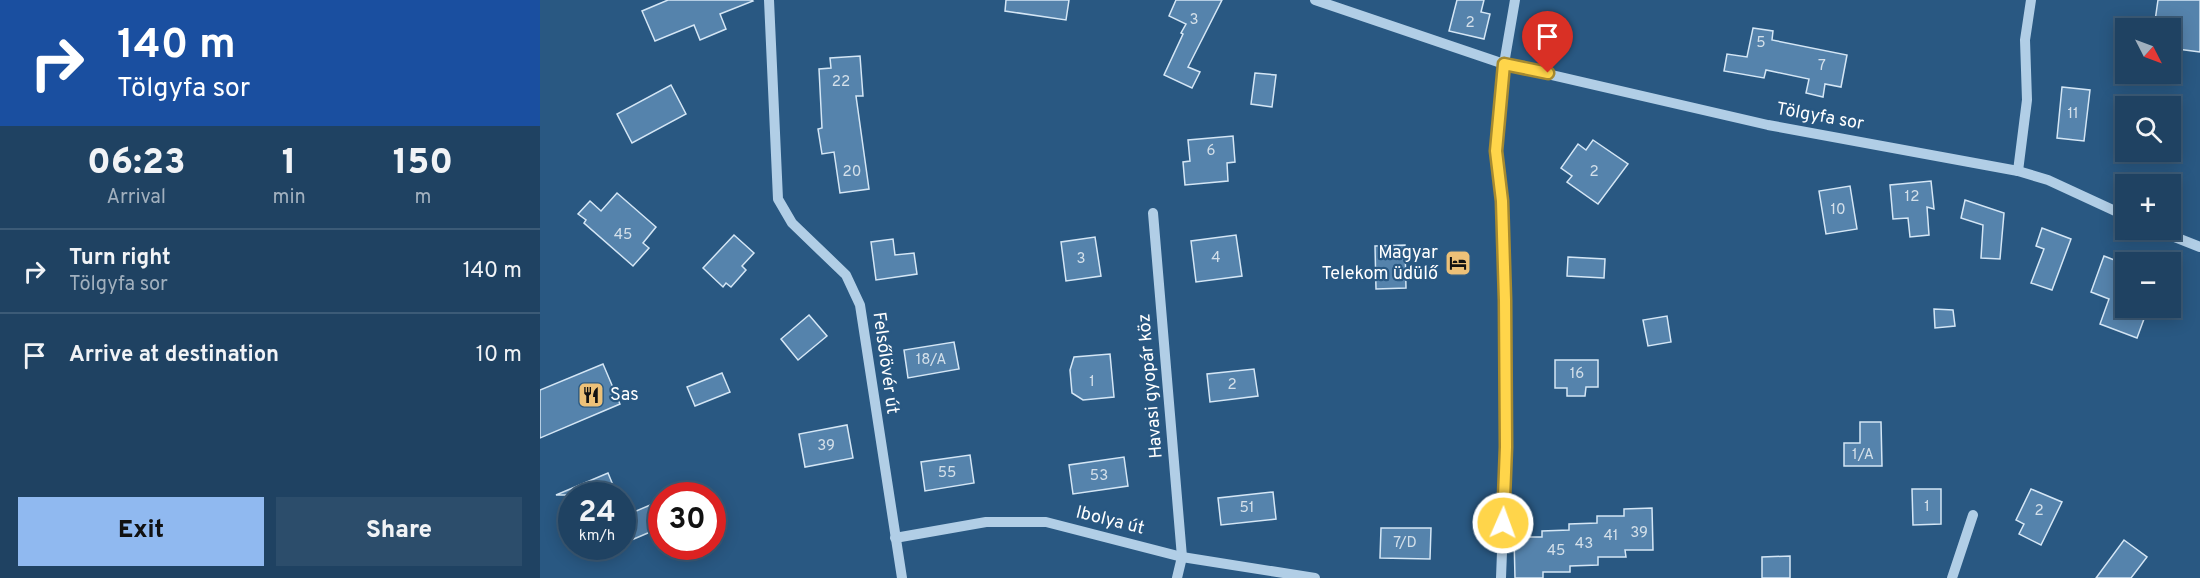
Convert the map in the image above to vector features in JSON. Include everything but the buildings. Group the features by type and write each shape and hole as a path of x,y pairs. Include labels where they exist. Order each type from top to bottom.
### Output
{"street":[{"name":"Felsőlövér út","path":"769,0 778,199 792,222 846,275 860,305 902,578"},
{"name":"Tölgyfa sor","path":"1315,0 1504,64 1768,125 2018,171 2048,180 2115,211"},
{"path":"1501,578 1506,447 1505,300 1502,201 1496,151 1504,64 1515,0"},
{"path":"2018,171 2027,100 2025,40 2031,0"},
{"name":"Havasi gyopár köz","path":"1153,213 1182,557 1178,578"},
{"path":"2181,239 2200,247"},
{"path":"1952,578 1973,515"},
{"name":"Ibolya út","path":"895,538 986,522 1046,522 1182,557 1315,578"}],"place":[{"name":"Magyar Telekom üdülő","path":"1458,263"},
{"name":"Sas","path":"591,395"}],"route":[{"path":"1503,523 1506,447 1505,300 1502,201 1496,151 1504,64 1548,73"}]}
